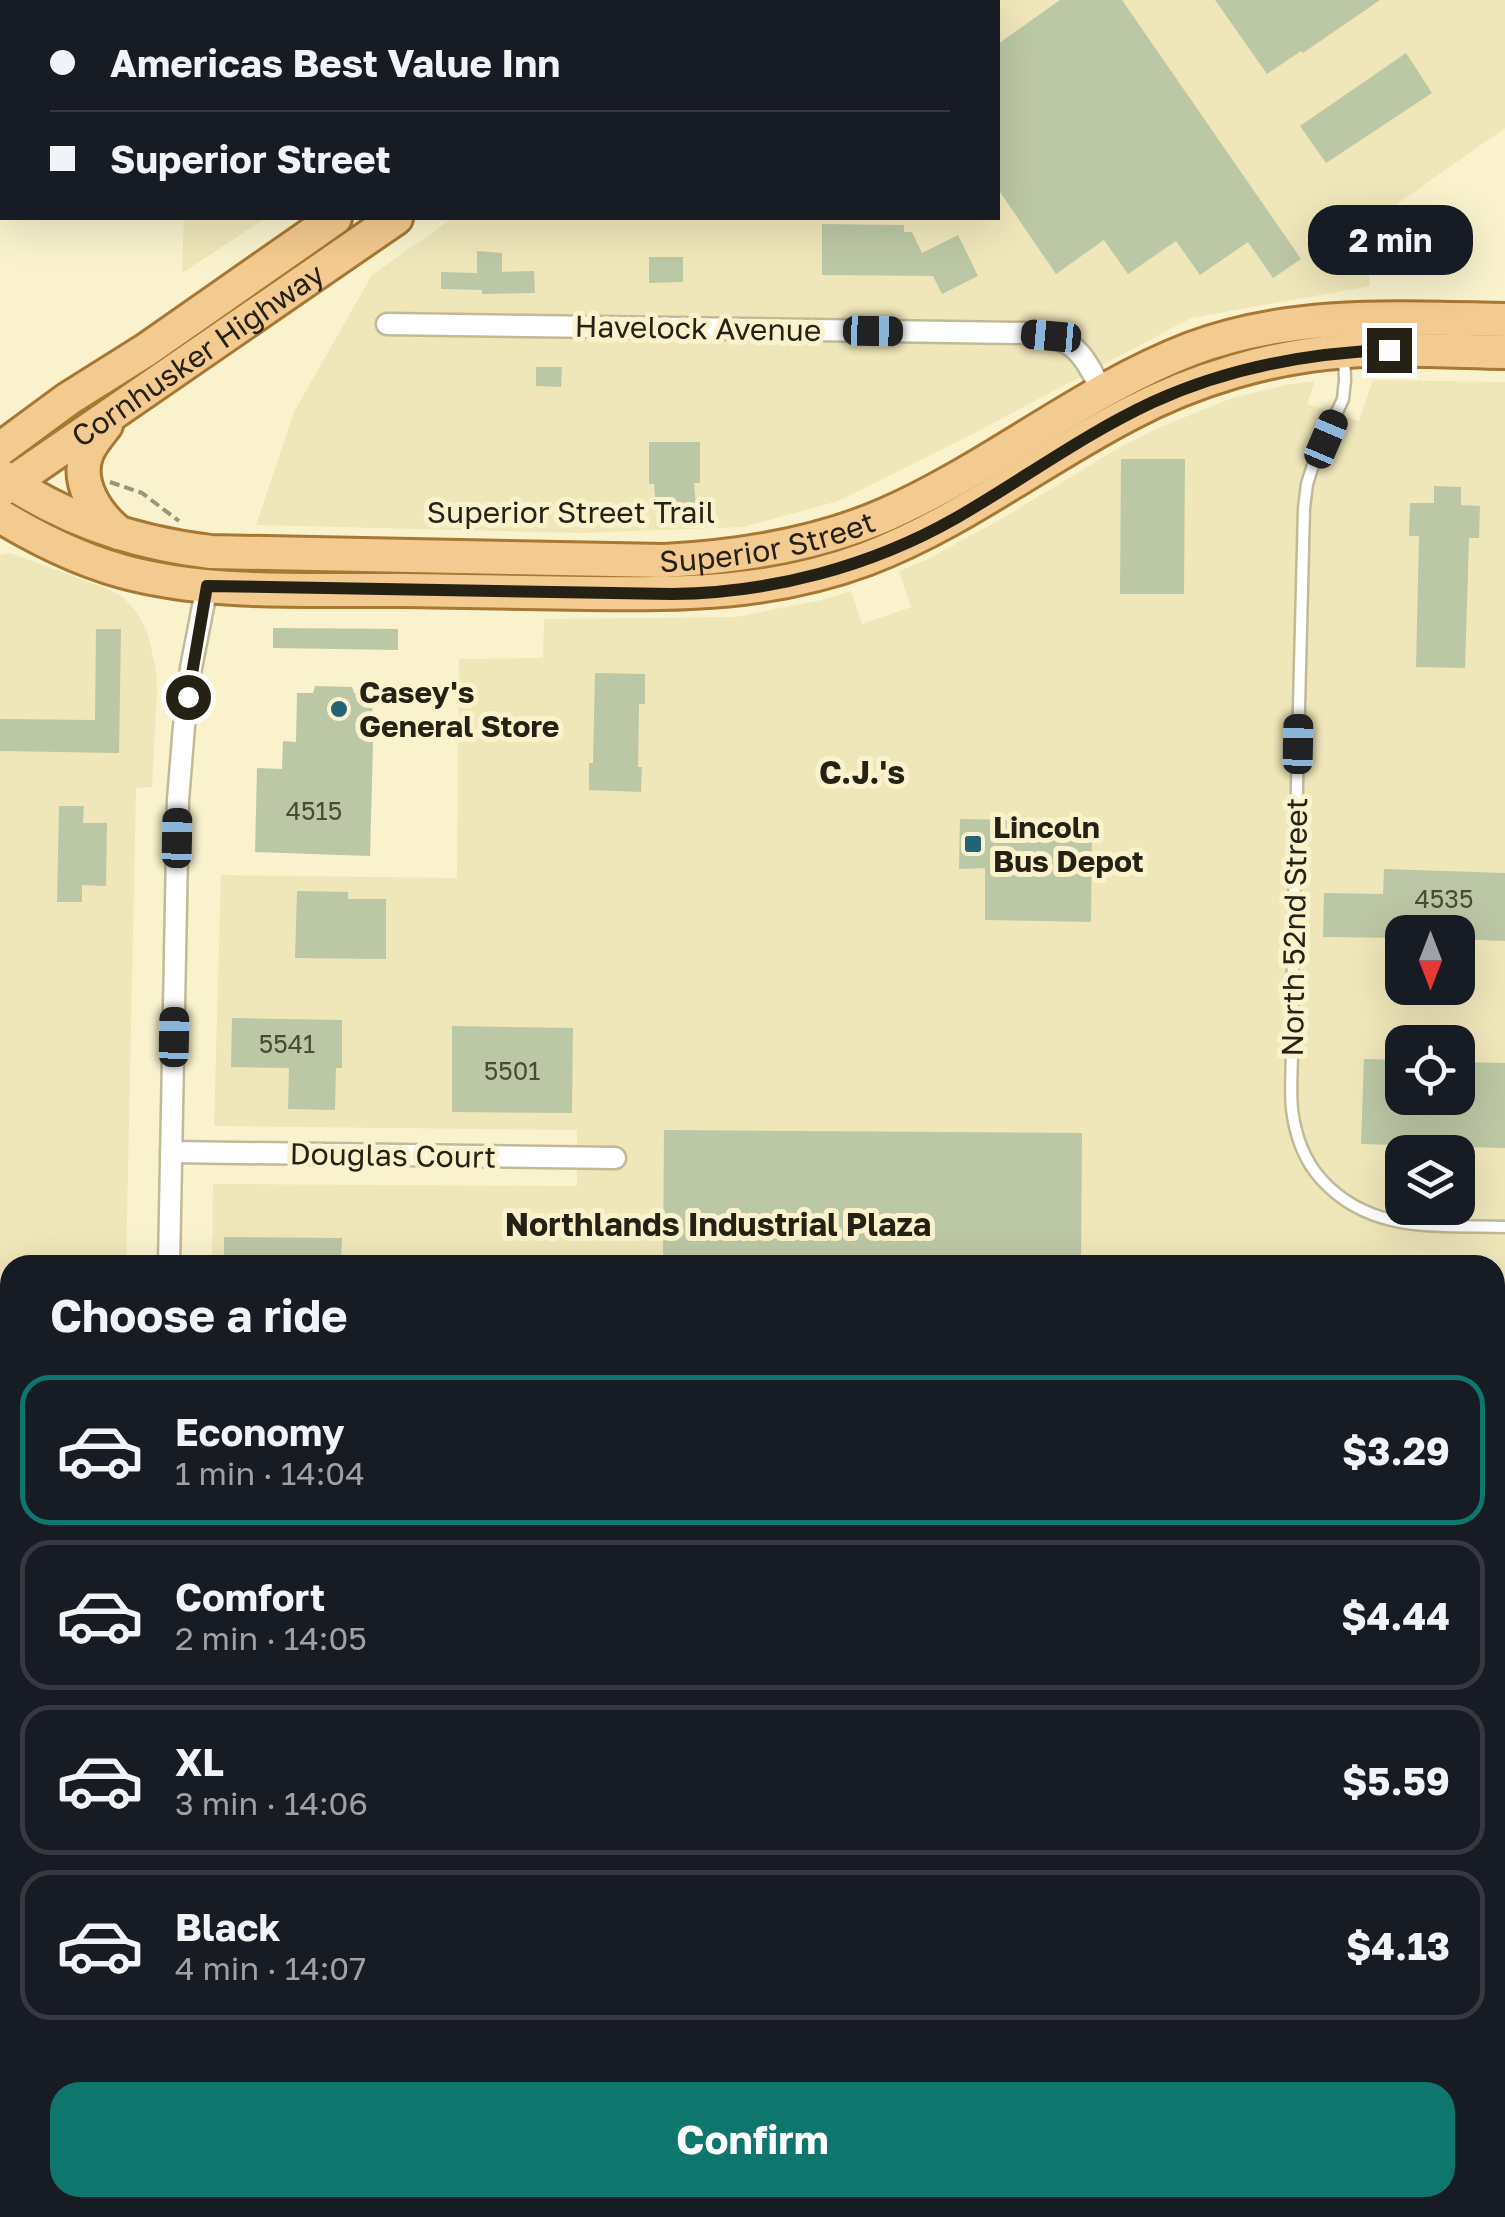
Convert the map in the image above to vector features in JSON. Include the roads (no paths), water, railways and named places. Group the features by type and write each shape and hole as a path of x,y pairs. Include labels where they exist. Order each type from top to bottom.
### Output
{"main road":[{"name":"Cornhusker Highway","path":"0,450 68,399 146,350 332,220"},
{"name":"Cornhusker Highway","path":"4,483 178,370 393,220"},
{"name":"Superior Street","path":"0,516 59,548 109,567 207,586 719,592 818,574 911,540 953,520 1111,423 1197,384 1272,362 1343,335 1505,320"},
{"name":"Superior Street","path":"4,483 123,536 178,548 242,554 664,561 714,558 807,541 884,516 942,487 1124,378 1236,335 1288,324 1343,335 1389,350 1505,352"},
{"path":"116,411 86,456 86,481 103,520 123,536"}],"street":[{"name":"Havelock Avenue","path":"387,324 1024,333 1061,338 1075,348 1102,392"},
{"path":"168,1255 178,800 184,726 207,586"},
{"name":"Douglas Court","path":"172,1152 615,1158"}],"lane":[{"name":"North 52nd Street","path":"1343,335 1343,399 1307,484 1292,979 1292,1107 1303,1150 1320,1178 1353,1206 1384,1219 1414,1224 1505,1227"}],"place":[{"name":"Casey's General Store","path":"339,709"},
{"name":"Lincoln Bus Depot","path":"973,844"}],"district":[{"name":"C.J.'s","path":"862,772"},
{"name":"Northlands Industrial Plaza","path":"718,1224"}]}
